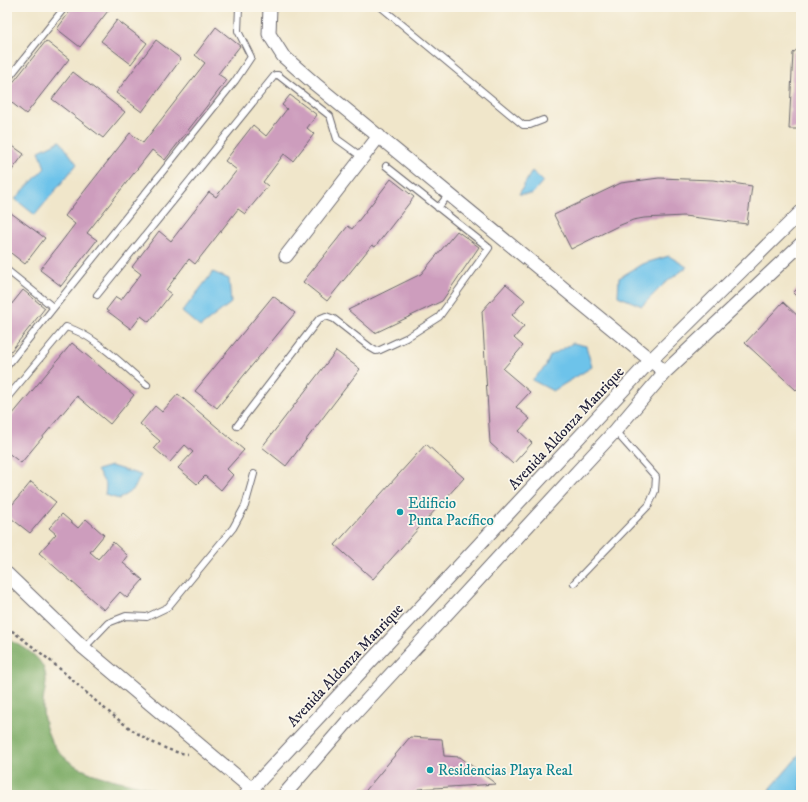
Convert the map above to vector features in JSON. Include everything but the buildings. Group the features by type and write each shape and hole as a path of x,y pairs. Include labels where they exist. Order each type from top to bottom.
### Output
{"street":[{"path":"270,7 269,34 283,56 665,372"},
{"path":"286,256 378,136"},
{"name":"Avenida Aldonza Manrique","path":"252,793 651,360 801,212"},
{"path":"284,795 348,721 615,431 665,372 801,244"},
{"path":"7,574 84,648 211,756 252,793"}],"lane":[{"path":"7,80 65,7"},
{"path":"7,366 235,81 251,57 238,31 240,7"},
{"path":"381,7 523,125 530,125 543,120"},
{"path":"98,295 275,75 278,75 330,116 338,139 362,158"},
{"path":"238,426 319,319 326,316 334,319 376,351 406,338 439,317 489,248 386,166"},
{"path":"438,208 449,194"},
{"path":"7,270 54,307"},
{"path":"7,398 66,327 75,330 92,340 146,385"},
{"path":"574,583 649,505 655,491 656,477 615,431"},
{"path":"84,648 108,623 126,616 147,617 168,607 234,528 245,506 254,474"}],"path":[{"path":"7,627 60,669 100,706 157,745 183,754 211,756"}],"green space":[{"path":"7,639 30,652 43,666 46,680 43,702 45,723 53,743 62,755 85,771 166,795 7,795"}],"water":[{"path":"60,141 77,164 35,215 15,199 45,168 39,151"},
{"path":"532,171 543,181 532,194 519,194"},
{"path":"669,256 687,267 664,284 642,306 618,296 619,278 642,264"},
{"path":"213,272 229,279 231,303 200,327 182,312"},
{"path":"573,343 586,346 592,367 553,391 532,380 545,367 550,356"},
{"path":"111,466 141,475 134,489 119,499 105,495 106,485 97,470"},
{"path":"801,753 801,795 765,795"}],"place":[{"name":"Edificio Punta Pacífico","path":"400,512"},
{"name":"Residencias Playa Real","path":"430,770"}]}
